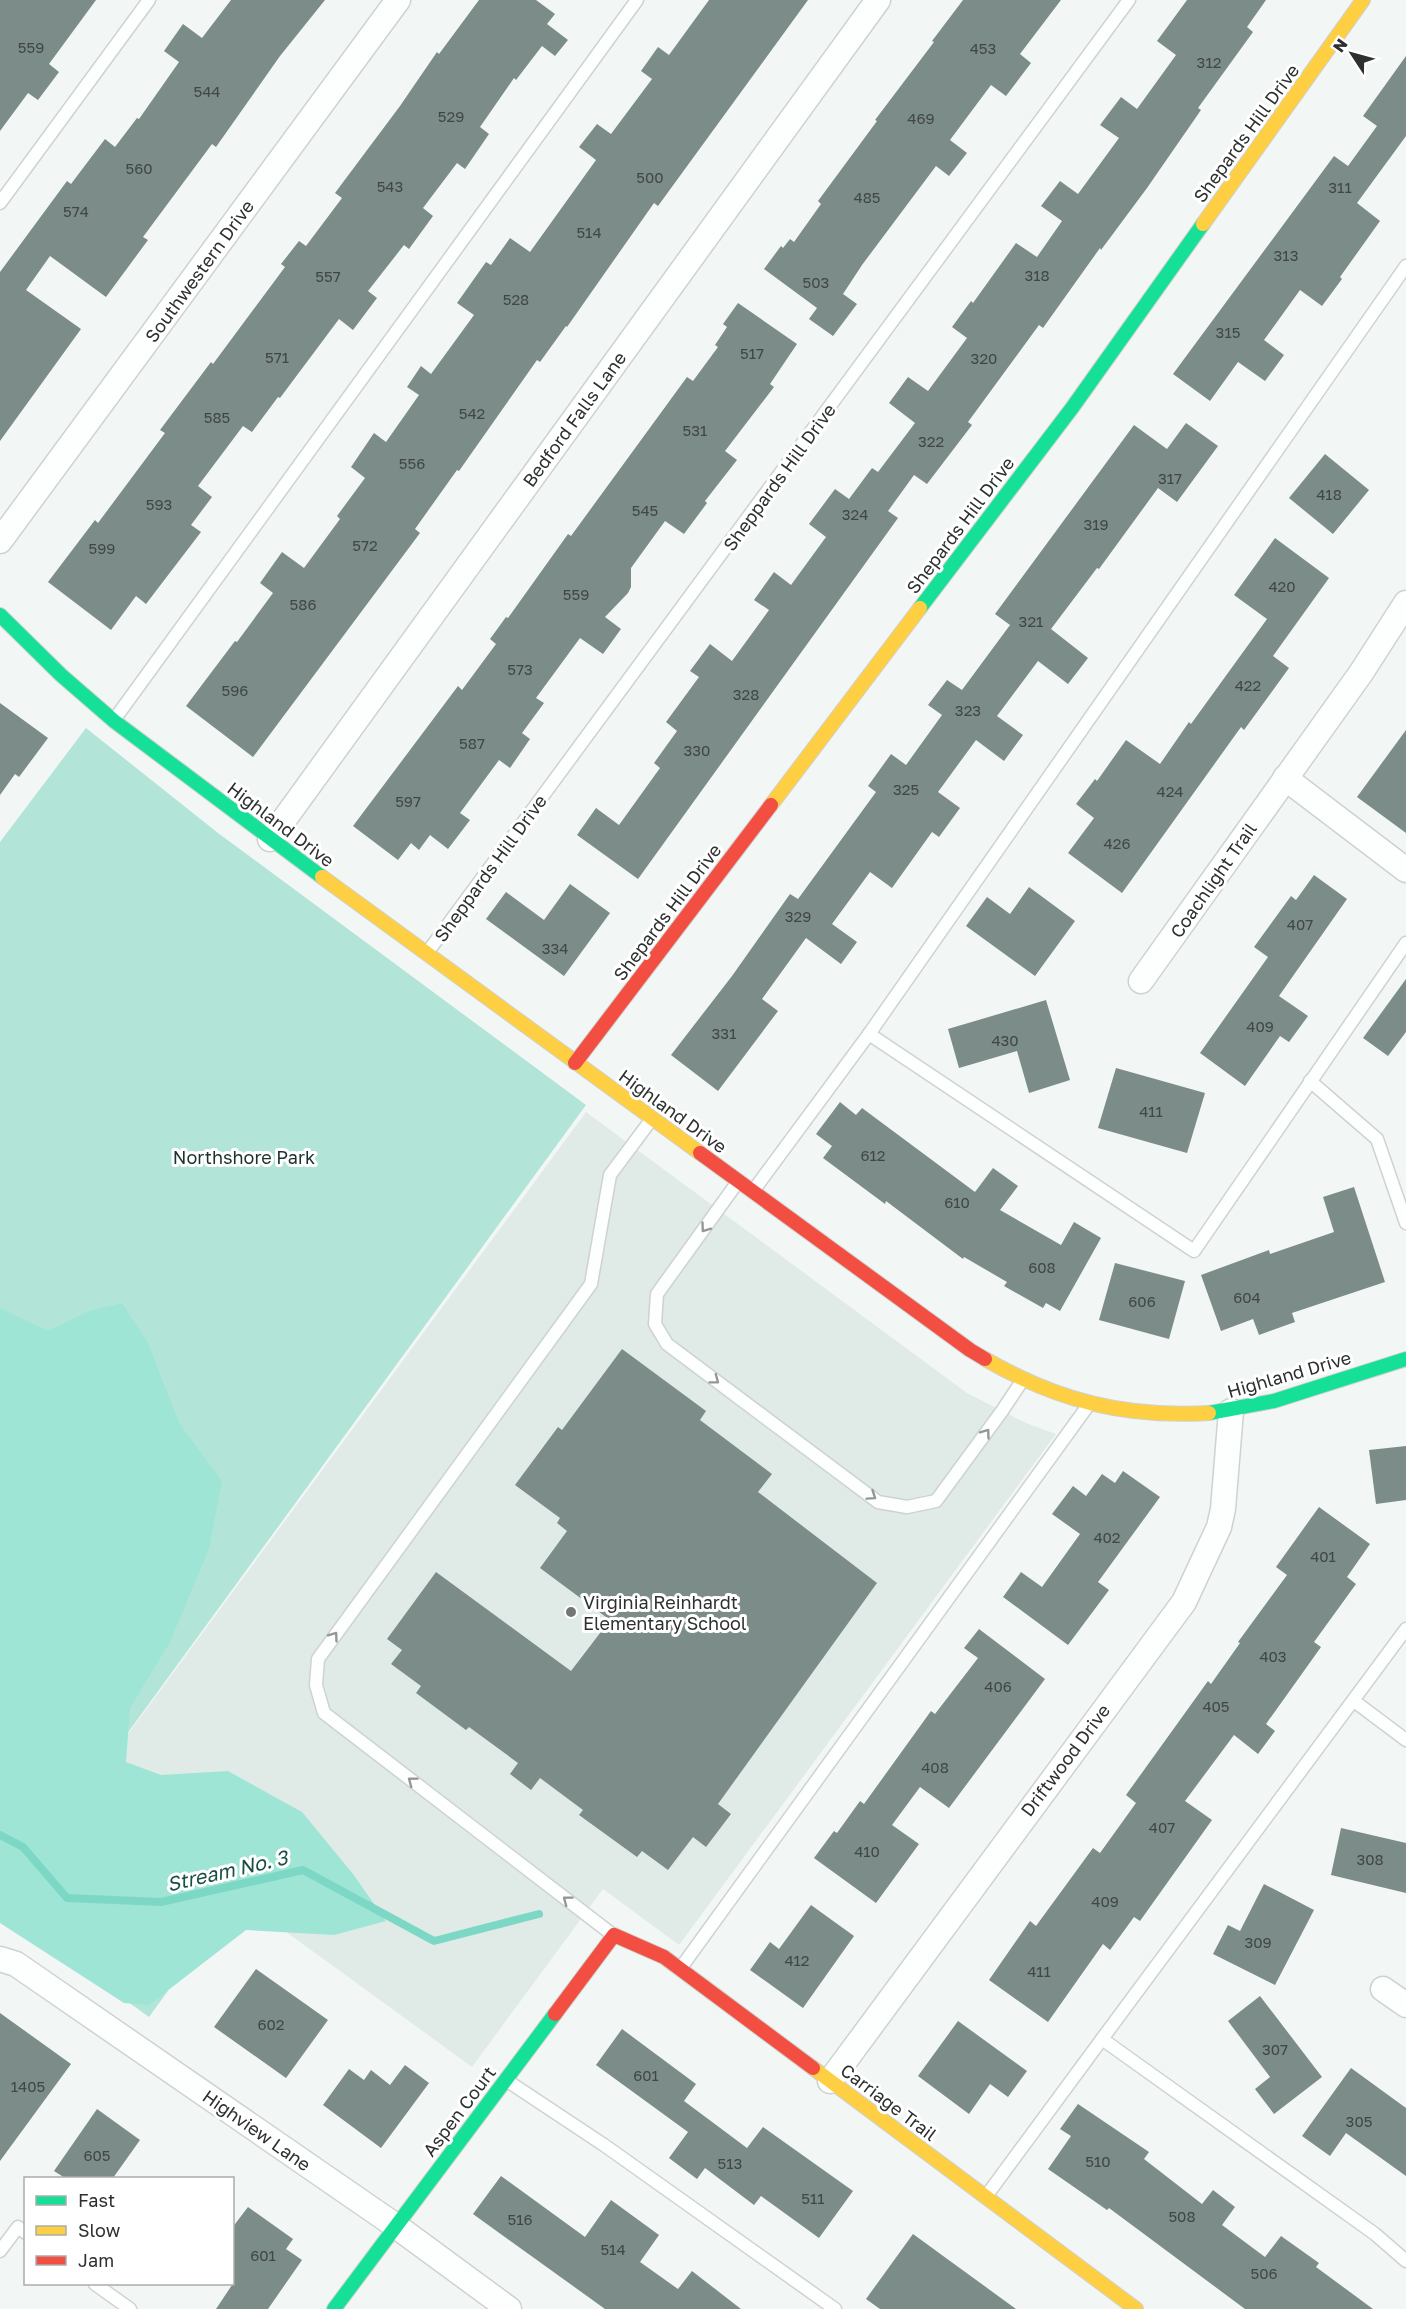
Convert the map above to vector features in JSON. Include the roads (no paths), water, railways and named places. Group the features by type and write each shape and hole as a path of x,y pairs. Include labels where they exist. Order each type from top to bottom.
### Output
{"street":[{"name":"Southwestern Drive","path":"0,542 398,0"},
{"name":"Bedford Falls Lane","path":"270,839 878,0"},
{"name":"Shepards Hill Drive","path":"575,1063 1071,408 1363,0"},
{"name":"Coachlight Trail","path":"1141,981 1361,673 1406,603"},
{"name":"Highland Drive","path":"0,615 61,675 114,721 270,839 970,1350 1022,1380 1062,1396 1124,1411 1205,1413 1231,1411 1287,1396 1406,1359"},
{"path":"1285,778 1406,870"},
{"name":"Driftwood Drive","path":"830,2081 1059,1768 1184,1602 1219,1527 1223,1509 1231,1411"},
{"name":"Carriage Trail","path":"614,1935 664,1957 680,1968 1136,2309"},
{"name":"Aspen Court","path":"334,2309 614,1935"},
{"name":"Highview Lane","path":"0,1959 16,1964 396,2226 508,2309"},
{"path":"1383,1989 1406,2005"}],"lane":[{"path":"0,203 149,0"},
{"path":"114,721 637,0"},
{"name":"Sheppards Hill Drive","path":"427,954 1129,0"},
{"path":"753,1191 869,1034 1406,266"},
{"path":"869,1034 1194,1251 1406,943"},
{"path":"1311,1081 1377,1138 1406,1222"},
{"path":"614,1935 324,1713 316,1685 318,1659 591,1284 610,1175 652,1118"},
{"path":"739,1181 657,1294 655,1324 667,1344 878,1502 908,1507 936,1501 1022,1380"},
{"path":"680,1968 1089,1404"},
{"path":"985,2197 1406,1629"},
{"path":"1354,1701 1406,1740"},
{"path":"1102,2038 1375,2234 1406,2261"},
{"path":"505,2080 613,2151 835,2309"},
{"path":"0,2251 18,2227 24,2232"},
{"path":"98,2285 130,2309"}],"waterway":[{"name":"Stream No. 3","path":"0,1835 23,1847 67,1898 161,1902 303,1870 434,1941 539,1914"}],"place":[{"name":"Virginia Reinhardt Elementary School","path":"571,1612"}],"park label":[{"name":"Northshore Park","path":"244,1157"}]}
